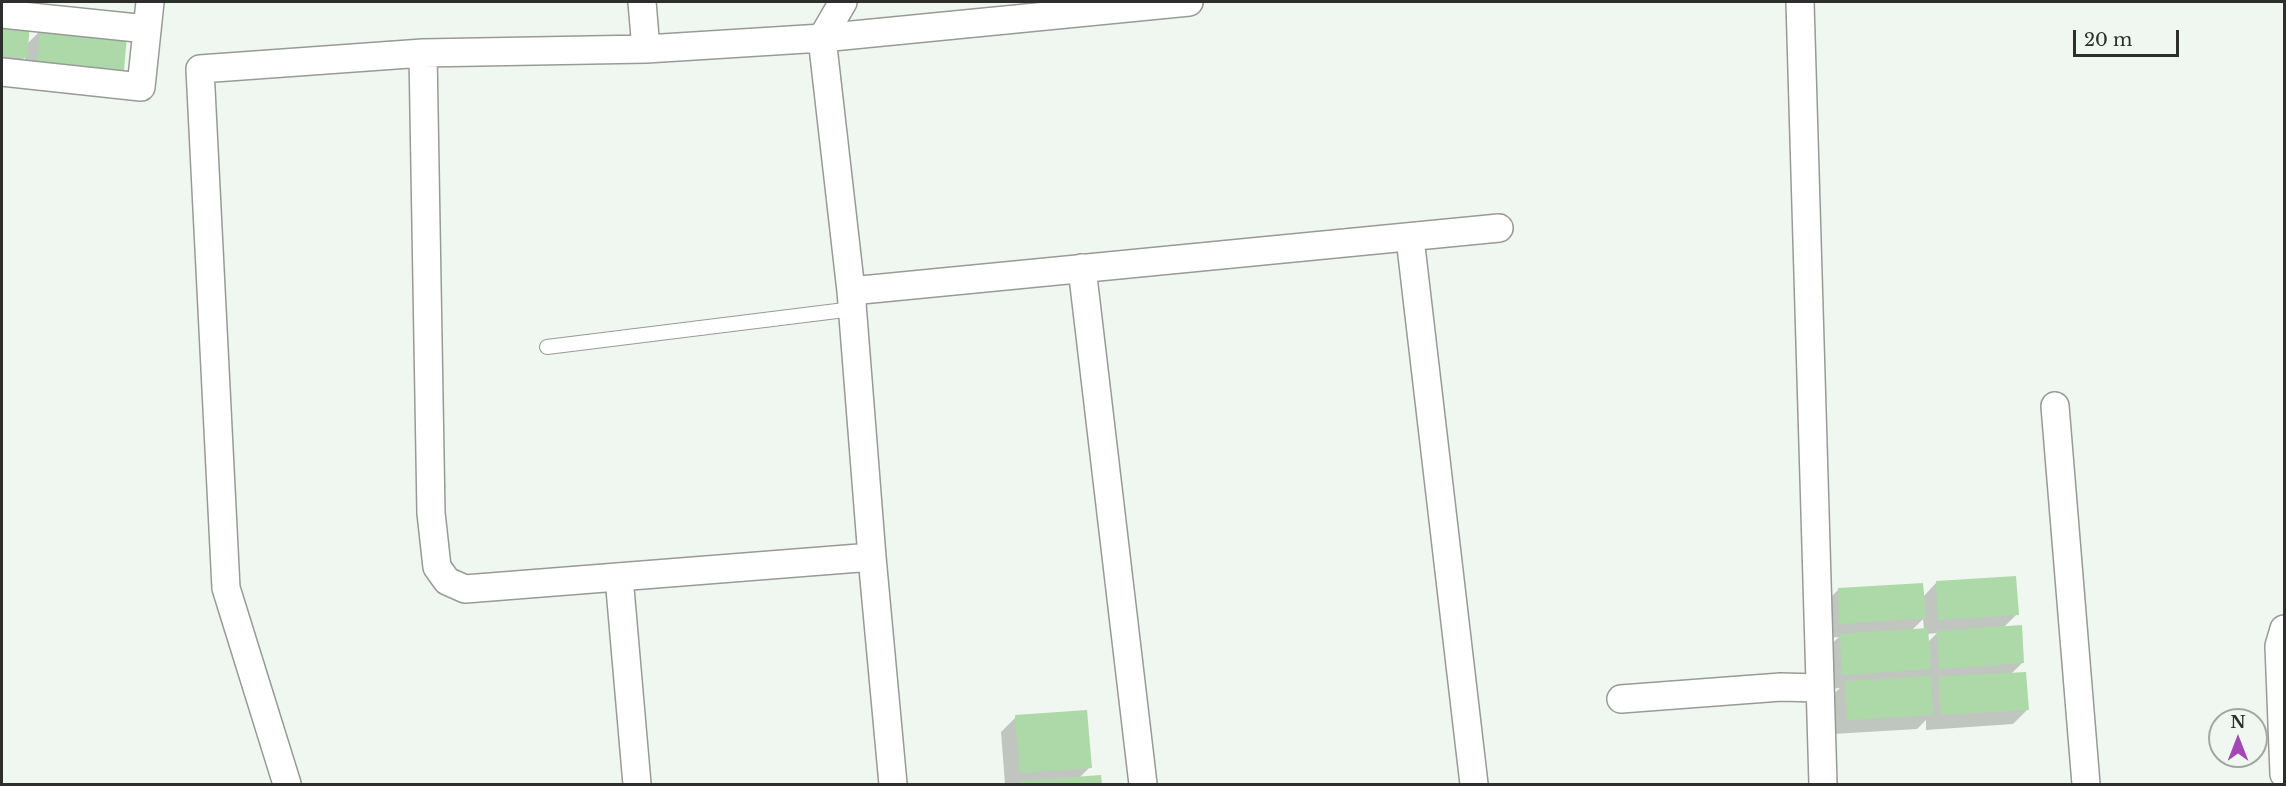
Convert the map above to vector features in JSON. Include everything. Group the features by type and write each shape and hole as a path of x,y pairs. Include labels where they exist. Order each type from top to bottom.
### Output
{"street":[{"path":"2,72 141,87 150,2"},
{"path":"642,2 646,49"},
{"path":"843,2 822,38 852,300 893,784"},
{"path":"286,784 226,588 200,69 423,53 646,49 822,38 1111,6 1189,2"},
{"path":"1800,2 1823,784"},
{"path":"2,14 147,29"},
{"path":"423,53 431,513 437,567 447,581 465,589 872,557"},
{"path":"852,300 1082,268 1499,228"},
{"path":"1410,238 1474,784"},
{"path":"1082,268 1143,784"},
{"path":"2055,406 2085,784"},
{"path":"619,577 637,784"},
{"path":"2284,629 2279,646 2284,774"},
{"path":"1621,699 1780,687 1819,688"}],"lane":[{"path":"548,347 852,300"}],"building":[{"path":"2,22 30,25 27,58 2,56"},
{"path":"41,28 127,35 124,71 37,64"},
{"path":"2016,576 2019,615 1938,620 1936,581"},
{"path":"1923,583 1926,618 1840,624 1838,588"},
{"path":"2022,625 2024,663 1939,669 1937,631"},
{"path":"1928,628 1931,669 1842,675 1840,634"},
{"path":"2026,672 2029,710 1941,715 1938,677"},
{"path":"1931,676 1933,715 1847,720 1845,681"},
{"path":"1087,710 1092,768 1020,773 1015,715"},
{"path":"1101,775 1102,784 1021,784 1021,781"}]}
